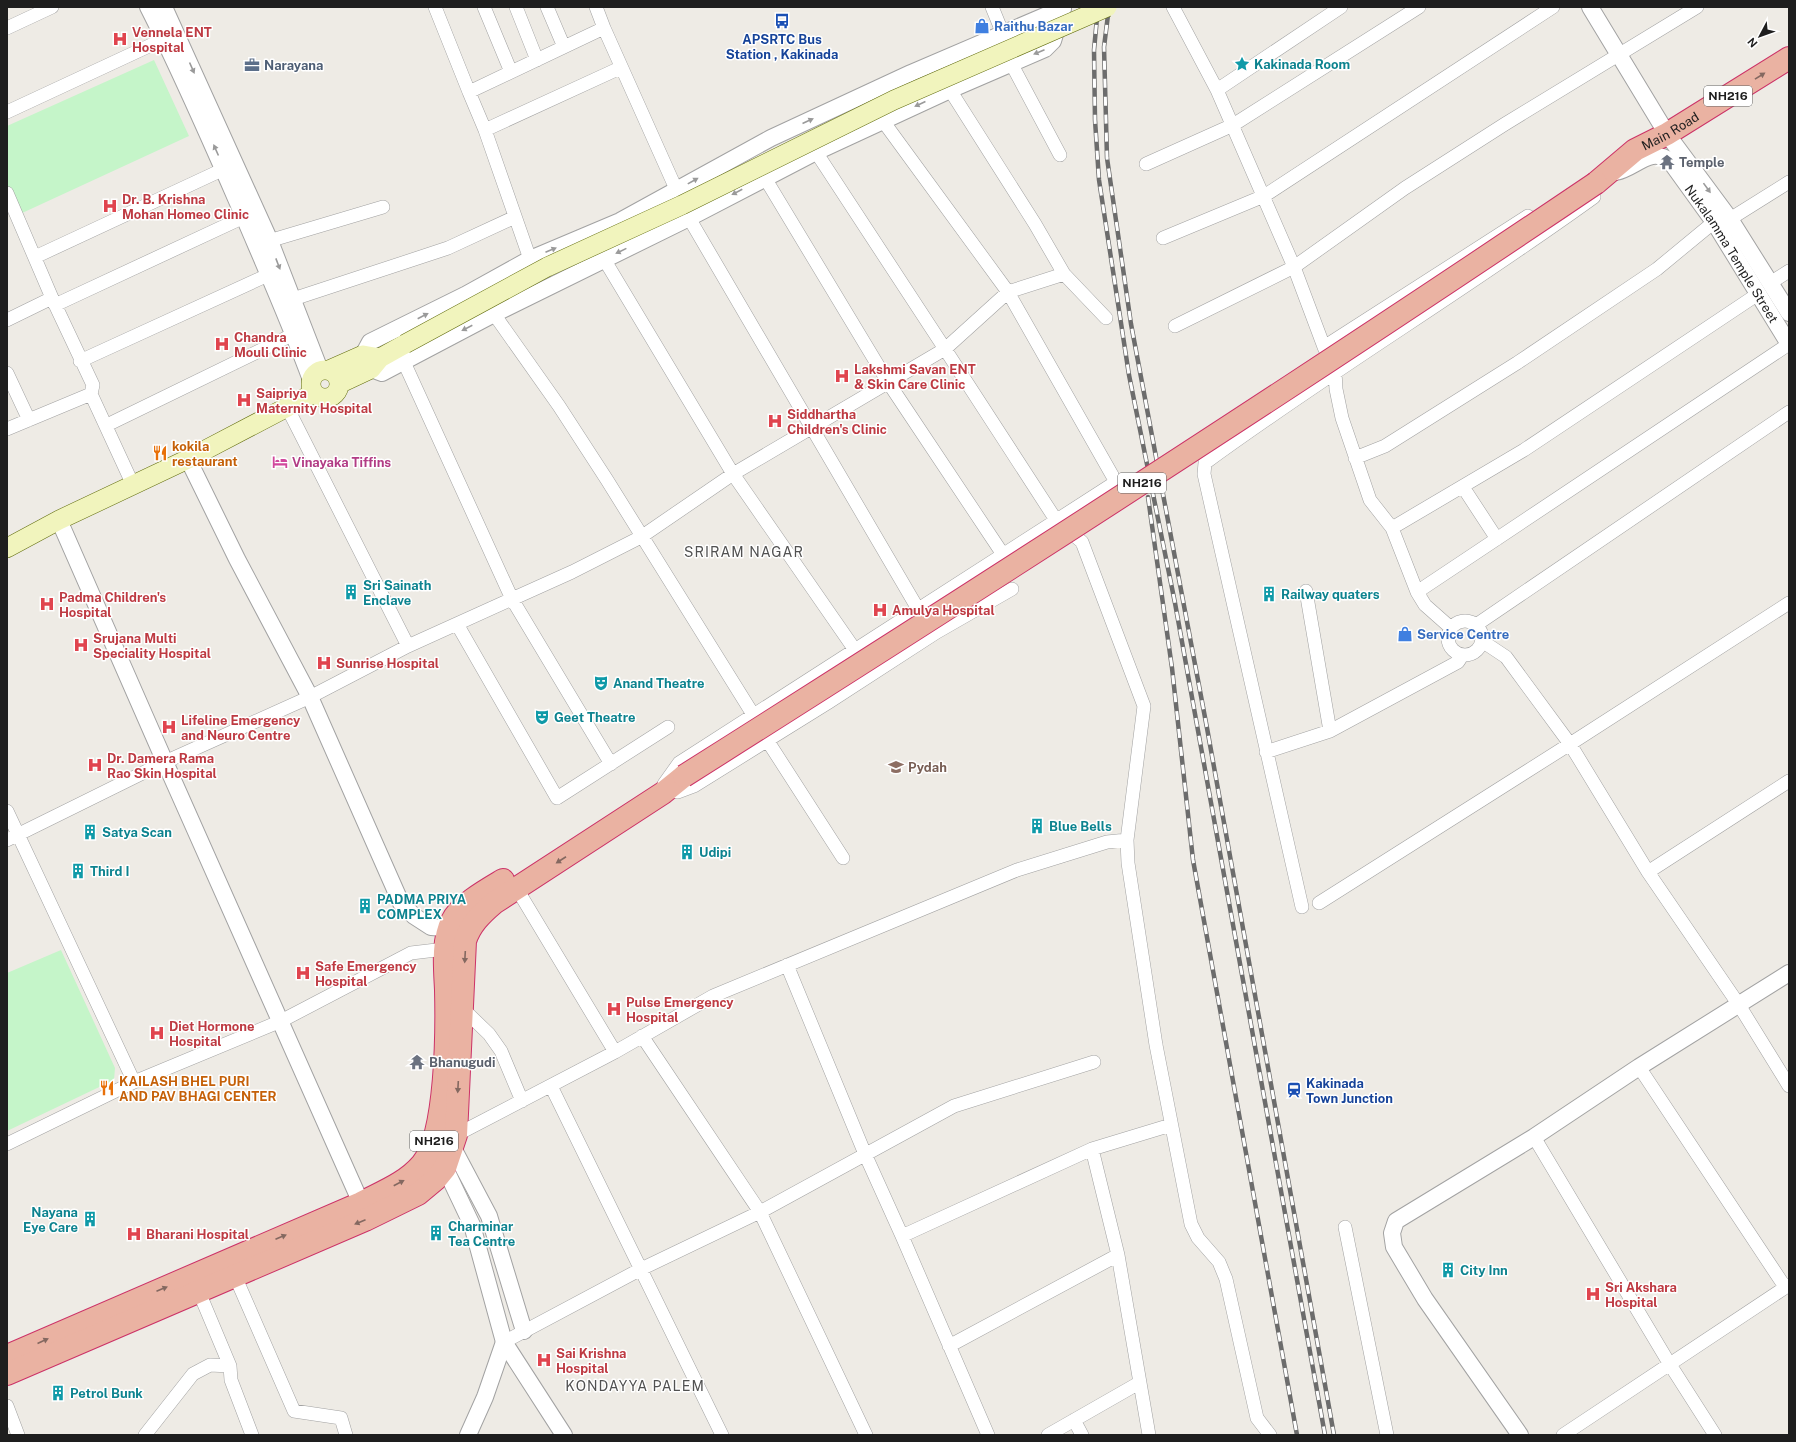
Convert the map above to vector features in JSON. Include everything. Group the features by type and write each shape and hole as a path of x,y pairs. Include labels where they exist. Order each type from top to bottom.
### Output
{"highway":[{"name":"Main Road","path":"1610,173 1635,150 1667,134 1789,58"},
{"name":"NH216","path":"454,936 494,903 672,784 1386,324 1610,173"},
{"name":"NH216","path":"10,1360 361,1203 405,1180 422,1164 431,1151 437,1129 444,1072 446,1012 454,936 458,913 485,892 624,805 657,786 672,784"},
{"name":"NH216","path":"10,1360 199,1292 365,1220 418,1194 436,1179 445,1168 454,1141 465,941 454,936"}],"main road":[{"path":"9,542 188,459 287,407 323,380 371,361 404,352 547,267 682,205 894,100 1107,7"}],"street":[{"path":"7,28 52,7"},
{"path":"148,7 224,170 244,217 263,243 268,275 286,301 294,334 323,380"},
{"path":"164,7 286,301 323,380"},
{"path":"435,7 468,92 485,130 530,259"},
{"path":"484,7 511,72"},
{"path":"516,7 537,60"},
{"path":"547,7 564,47"},
{"path":"596,7 620,68 689,218 918,609"},
{"path":"992,7 1003,34"},
{"path":"371,361 370,342 465,295 530,259 620,221 771,138 911,73 1063,7"},
{"path":"611,764 512,599 404,352 494,314 689,218 816,152 950,90 1049,47 1053,41 1063,7"},
{"path":"1172,7 1217,90 1294,267 1324,347 1335,371 1336,389 1342,418 1370,500 1392,528 1417,592 1425,605 1451,628"},
{"path":"1217,90 1341,7"},
{"path":"1146,164 1233,125 1419,7"},
{"path":"1164,238 1264,196 1553,7"},
{"name":"Nukalamma Temple Street","path":"1590,7 1667,134 1730,220 1789,313"},
{"path":"1175,326 1294,267 1405,188 1505,124 1697,7"},
{"path":"468,92 604,28"},
{"path":"7,112 164,39"},
{"path":"1011,63 1060,155"},
{"path":"485,130 620,68"},
{"path":"950,90 1035,224 1064,274 1106,318"},
{"path":"883,121 1008,292 1116,482 679,763 672,784 678,792 694,786 830,702 937,632 1012,589"},
{"path":"816,152 1056,520 1082,542 1144,706 1127,840 1128,863 1156,1045 1191,1224 1198,1238 1219,1262 1226,1279 1257,1418 1270,1435"},
{"name":"Nukalamma Temple Street","path":"1610,173 1653,155 1663,156 1670,161 1714,222 1789,344"},
{"path":"35,257 224,170"},
{"path":"1302,907 1204,474 1206,463 1335,371 1532,242 1602,191 1610,173 1592,174 1324,347"},
{"path":"765,178 888,382 1002,554"},
{"path":"1730,220 1789,182"},
{"path":"7,193 13,219 35,257 53,302 92,385 91,394 107,425 133,485"},
{"path":"263,243 382,207"},
{"path":"7,320 53,302 244,217"},
{"path":"286,301 448,248 516,218"},
{"path":"1355,458 1385,446 1523,359 1657,269 1714,222"},
{"path":"604,259 733,474 855,650"},
{"path":"1770,283 1789,271"},
{"path":"13,838 165,762 310,697 408,646 572,572 641,537 733,474 945,349 1008,292 1064,274"},
{"path":"80,361 268,275"},
{"path":"1392,528 1524,450 1758,294"},
{"path":"494,314 559,406 607,480 641,537 754,716"},
{"path":"107,425 294,334"},
{"path":"1417,592 1789,344"},
{"path":"7,373 29,420"},
{"path":"7,429 91,394"},
{"path":"287,407 408,646"},
{"path":"1476,625 1789,412"},
{"path":"188,459 237,559 310,697 401,903 414,916 431,927 454,936"},
{"path":"1463,487 1497,539"},
{"path":"59,520 361,1203"},
{"path":"1306,591 1330,732"},
{"path":"1319,902 1570,744 1789,603"},
{"path":"1466,621 1476,625 1480,630 1482,641 1478,651 1467,656 1462,656 1452,650 1449,645 1448,634 1451,628 1455,624 1466,621"},
{"path":"457,624 557,798 668,727"},
{"path":"1482,641 1506,658 1570,744 1648,872 1739,1006 1789,1086"},
{"path":"1266,752 1330,732 1458,662 1462,656"},
{"path":"767,740 843,858"},
{"path":"1648,872 1789,781"},
{"path":"7,811 13,838 134,1082"},
{"path":"524,1332 489,1216 454,1141 522,1101 615,1052 713,996 787,964 1017,870 1106,842 1127,840"},
{"path":"517,888 615,1052"},
{"path":"7,1144 134,1082 281,1021 411,953 454,936"},
{"path":"787,964 865,1154 988,1435"},
{"path":"1520,1435 1425,1299 1394,1247 1392,1233 1396,1221 1534,1137 1639,1067 1739,1006 1789,973"},
{"path":"462,1008 489,1034 501,1051 522,1101"},
{"path":"642,1036 760,1212 866,1435"},
{"path":"468,1435 485,1397 504,1342 641,1269 760,1212 954,1106 1094,1062"},
{"path":"1563,1435 1669,1363 1787,1286 1639,1067"},
{"path":"551,1086 722,1435"},
{"path":"902,1236 1092,1149 1171,1125"},
{"path":"1534,1137 1669,1363 1715,1435"},
{"path":"1092,1149 1118,1255 1149,1435"},
{"path":"431,1151 445,1168 472,1225 504,1342 564,1435"},
{"path":"1345,1227 1387,1435"},
{"path":"949,1346 1118,1255"},
{"path":"234,1276 294,1411 341,1418 346,1435"},
{"path":"199,1292 230,1366 231,1380 252,1435"},
{"path":"145,1435 193,1374 210,1364 230,1366"},
{"path":"1048,1435 1139,1383"},
{"path":"7,1406 18,1435"},
{"path":"1074,1420 1082,1435"}],"green space":[{"path":"154,60 189,136 20,214 7,186 7,126"},
{"path":"61,950 115,1068 114,1080 7,1131 7,973"}],"railway":[{"path":"1098,7 1094,50 1095,120 1099,180 1129,375 1175,603 1325,1435"},
{"path":"1109,7 1104,47 1107,158 1131,324 1207,728 1334,1435"},
{"path":"1148,497 1172,668 1193,860 1297,1435"}],"place":[{"name":"APSRTC Bus Station , Kakinada","path":"782,21"},
{"name":"Raithu Bazar","path":"982,26"},
{"name":"Vennela ENT Hospital","path":"120,39"},
{"name":"Kakinada Room","path":"1242,64"},
{"name":"Narayana","path":"252,65"},
{"name":"Temple","path":"1667,162"},
{"name":"Dr. B. Krishna Mohan Homeo Clinic","path":"110,206"},
{"name":"Chandra Mouli Clinic","path":"222,344"},
{"name":"Lakshmi Savan ENT & Skin Care Clinic","path":"842,376"},
{"name":"Saipriya Maternity Hospital","path":"244,400"},
{"name":"Siddhartha Children's Clinic","path":"775,421"},
{"name":"kokila restaurant","path":"160,453"},
{"name":"Vinayaka Tiffins","path":"280,462"},
{"name":"Sri Sainath Enclave","path":"351,592"},
{"name":"Railway quaters","path":"1269,594"},
{"name":"Padma Children's Hospital","path":"47,604"},
{"name":"Amulya Hospital","path":"880,610"},
{"name":"Service Centre","path":"1405,634"},
{"name":"Srujana Multi Speciality Hospital","path":"81,645"},
{"name":"Sunrise Hospital","path":"324,663"},
{"name":"Anand Theatre","path":"601,683"},
{"name":"Geet Theatre","path":"542,717"},
{"name":"Lifeline Emergency and Neuro Centre","path":"169,727"},
{"name":"Dr. Damera Rama Rao Skin Hospital","path":"95,765"},
{"name":"Pydah","path":"896,767"},
{"name":"Blue Bells","path":"1037,826"},
{"name":"Satya Scan","path":"90,832"},
{"name":"Udipi","path":"687,852"},
{"name":"Third I","path":"78,871"},
{"name":"PADMA PRIYA COMPLEX","path":"365,906"},
{"name":"Safe Emergency Hospital","path":"303,973"},
{"name":"Pulse Emergency Hospital","path":"614,1009"},
{"name":"Diet Hormone Hospital","path":"157,1033"},
{"name":"Bhanugudi","path":"417,1062"},
{"name":"KAILASH BHEL PURI AND PAV BHAGI CENTER","path":"107,1088"},
{"name":"Kakinada Town Junction","path":"1294,1090"},
{"name":"Nayana Eye Care","path":"90,1219"},
{"name":"Charminar Tea Centre","path":"436,1233"},
{"name":"Bharani Hospital","path":"134,1234"},
{"name":"City Inn","path":"1448,1270"},
{"name":"Sri Akshara Hospital","path":"1593,1294"},
{"name":"Sai Krishna Hospital","path":"544,1360"},
{"name":"Petrol Bunk","path":"58,1393"}],"district":[{"name":"SRIRAM NAGAR","path":"744,552"},
{"name":"KONDAYYA PALEM","path":"635,1386"}]}
